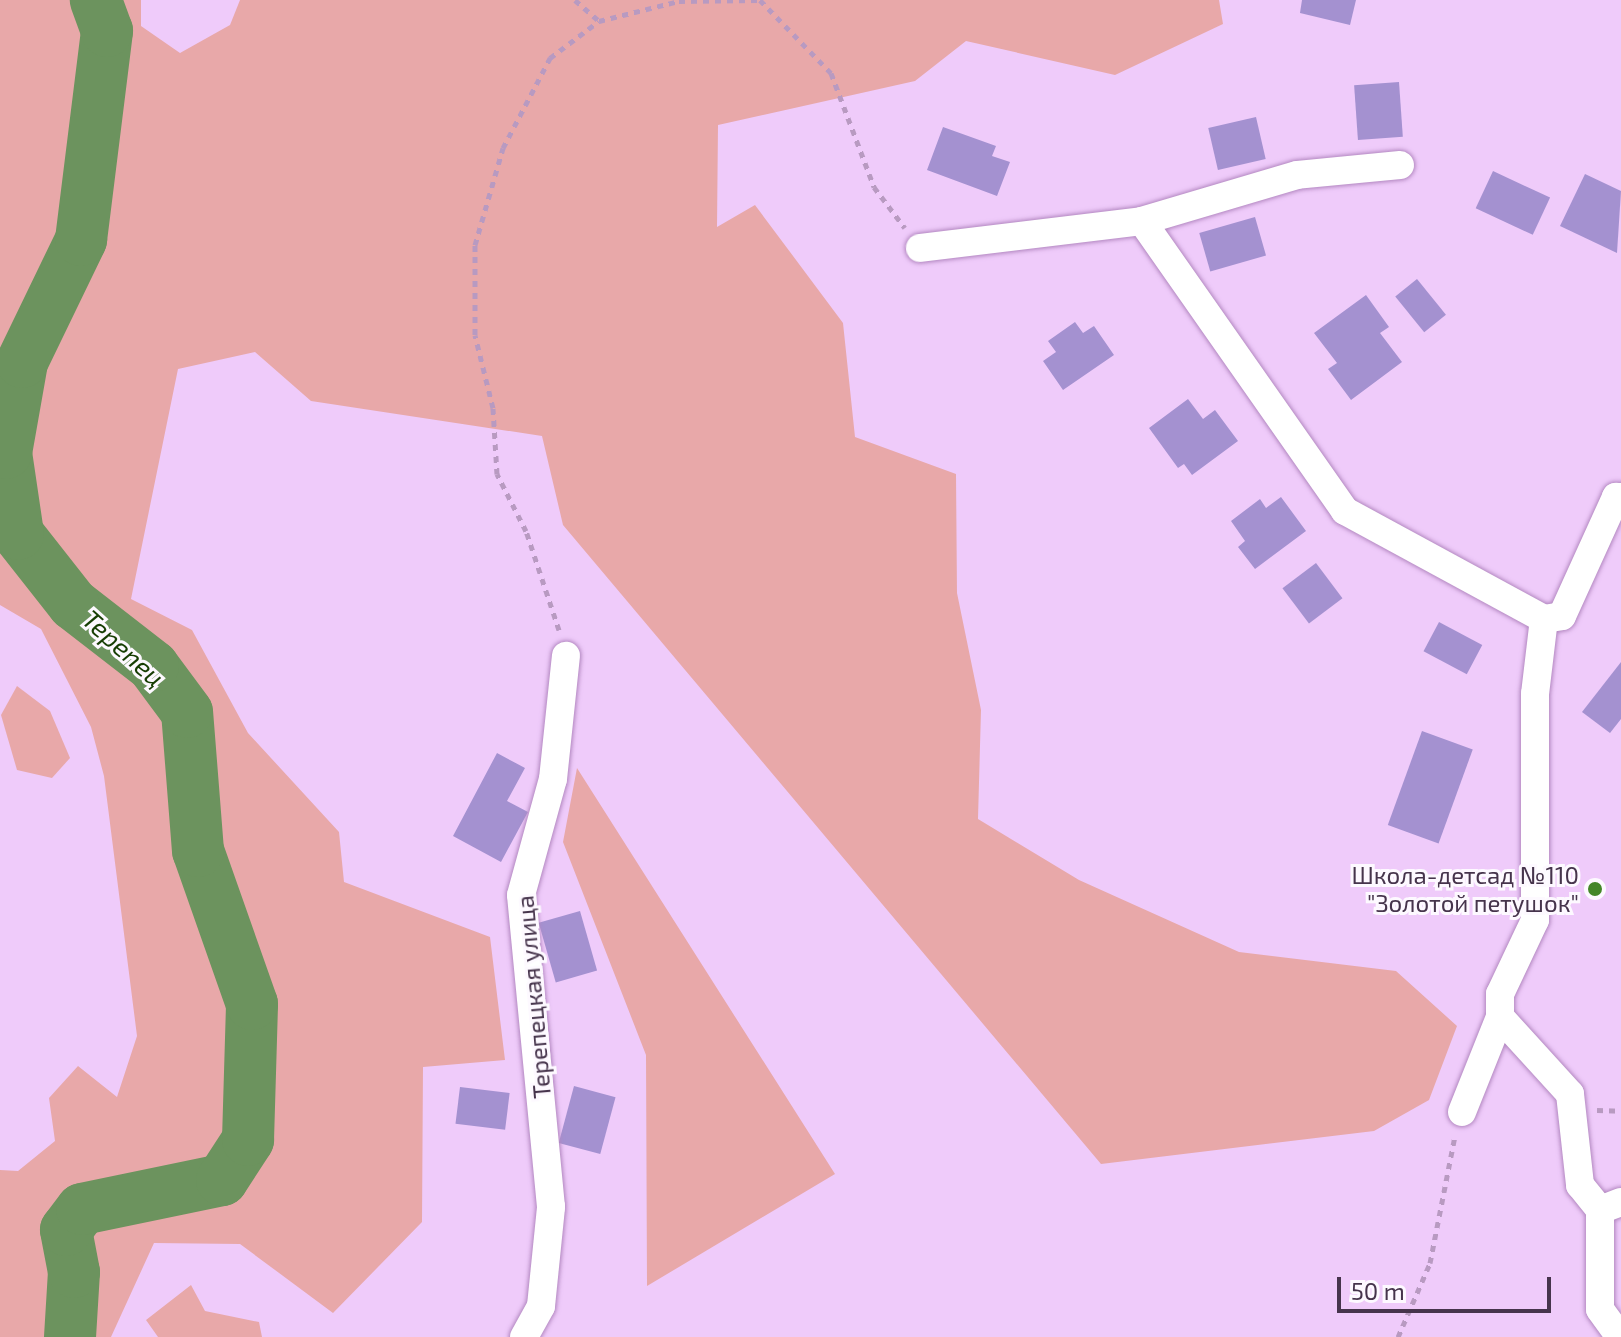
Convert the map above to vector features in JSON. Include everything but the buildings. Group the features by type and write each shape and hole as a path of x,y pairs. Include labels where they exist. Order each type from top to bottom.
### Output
{"street":[{"path":"920,248 1142,221 1297,175 1400,165"},
{"path":"1142,221 1345,511 1544,619 1562,616 1616,497 1621,497"},
{"path":"1462,1112 1500,1017 1500,994 1535,920 1535,694 1544,619"},
{"name":"Терепецкая улица","path":"524,1337 541,1306 551,1207 521,895 553,779 566,656"},
{"path":"1500,1017 1570,1094 1580,1185 1610,1206 1600,1309 1620,1337"}],"path":[{"path":"575,0 599,21"},
{"path":"566,656 526,531 497,474 493,408 475,335 475,245 503,148 550,58 599,21 679,1 760,0 831,73 874,187 920,248"},
{"path":"1398,1337 1430,1263 1462,1112"}],"shaded area":[{"path":"0,0 141,0 141,26 180,53 230,25 240,0 1219,0 1223,24 1115,75 966,41 915,81 718,125 717,227 755,205 843,323 855,437 956,474 957,593 981,710 978,819 1079,880 1239,952 1396,971 1457,1026 1429,1100 1374,1131 1101,1164 563,525 542,436 311,401 255,352 178,369 131,599 192,630 248,733 339,832 344,882 490,937 505,1060 423,1067 422,1222 333,1313 240,1244 154,1243 111,1337 0,1337 0,1170 18,1171 55,1141 49,1098 78,1066 117,1097 137,1036 104,776 91,727 41,629 0,605"},
{"path":"17,686 50,711 70,758 52,778 17,770 1,715"},
{"path":"577,768 835,1174 647,1286 646,1055 563,842"},
{"path":"191,1285 205,1311 259,1322 262,1337 158,1337 146,1320"}],"waterway":[{"name":"Терепец","path":"70,1337 74,1272 66,1230 82,1209 222,1180 248,1140 252,1004 198,851 187,712 153,666 73,604 18,534 6,453 22,362 81,240 107,31 96,0"}],"place":[{"name":"Школа-детсад №110 \"Золотой петушок\"","path":"1595,889"}]}
